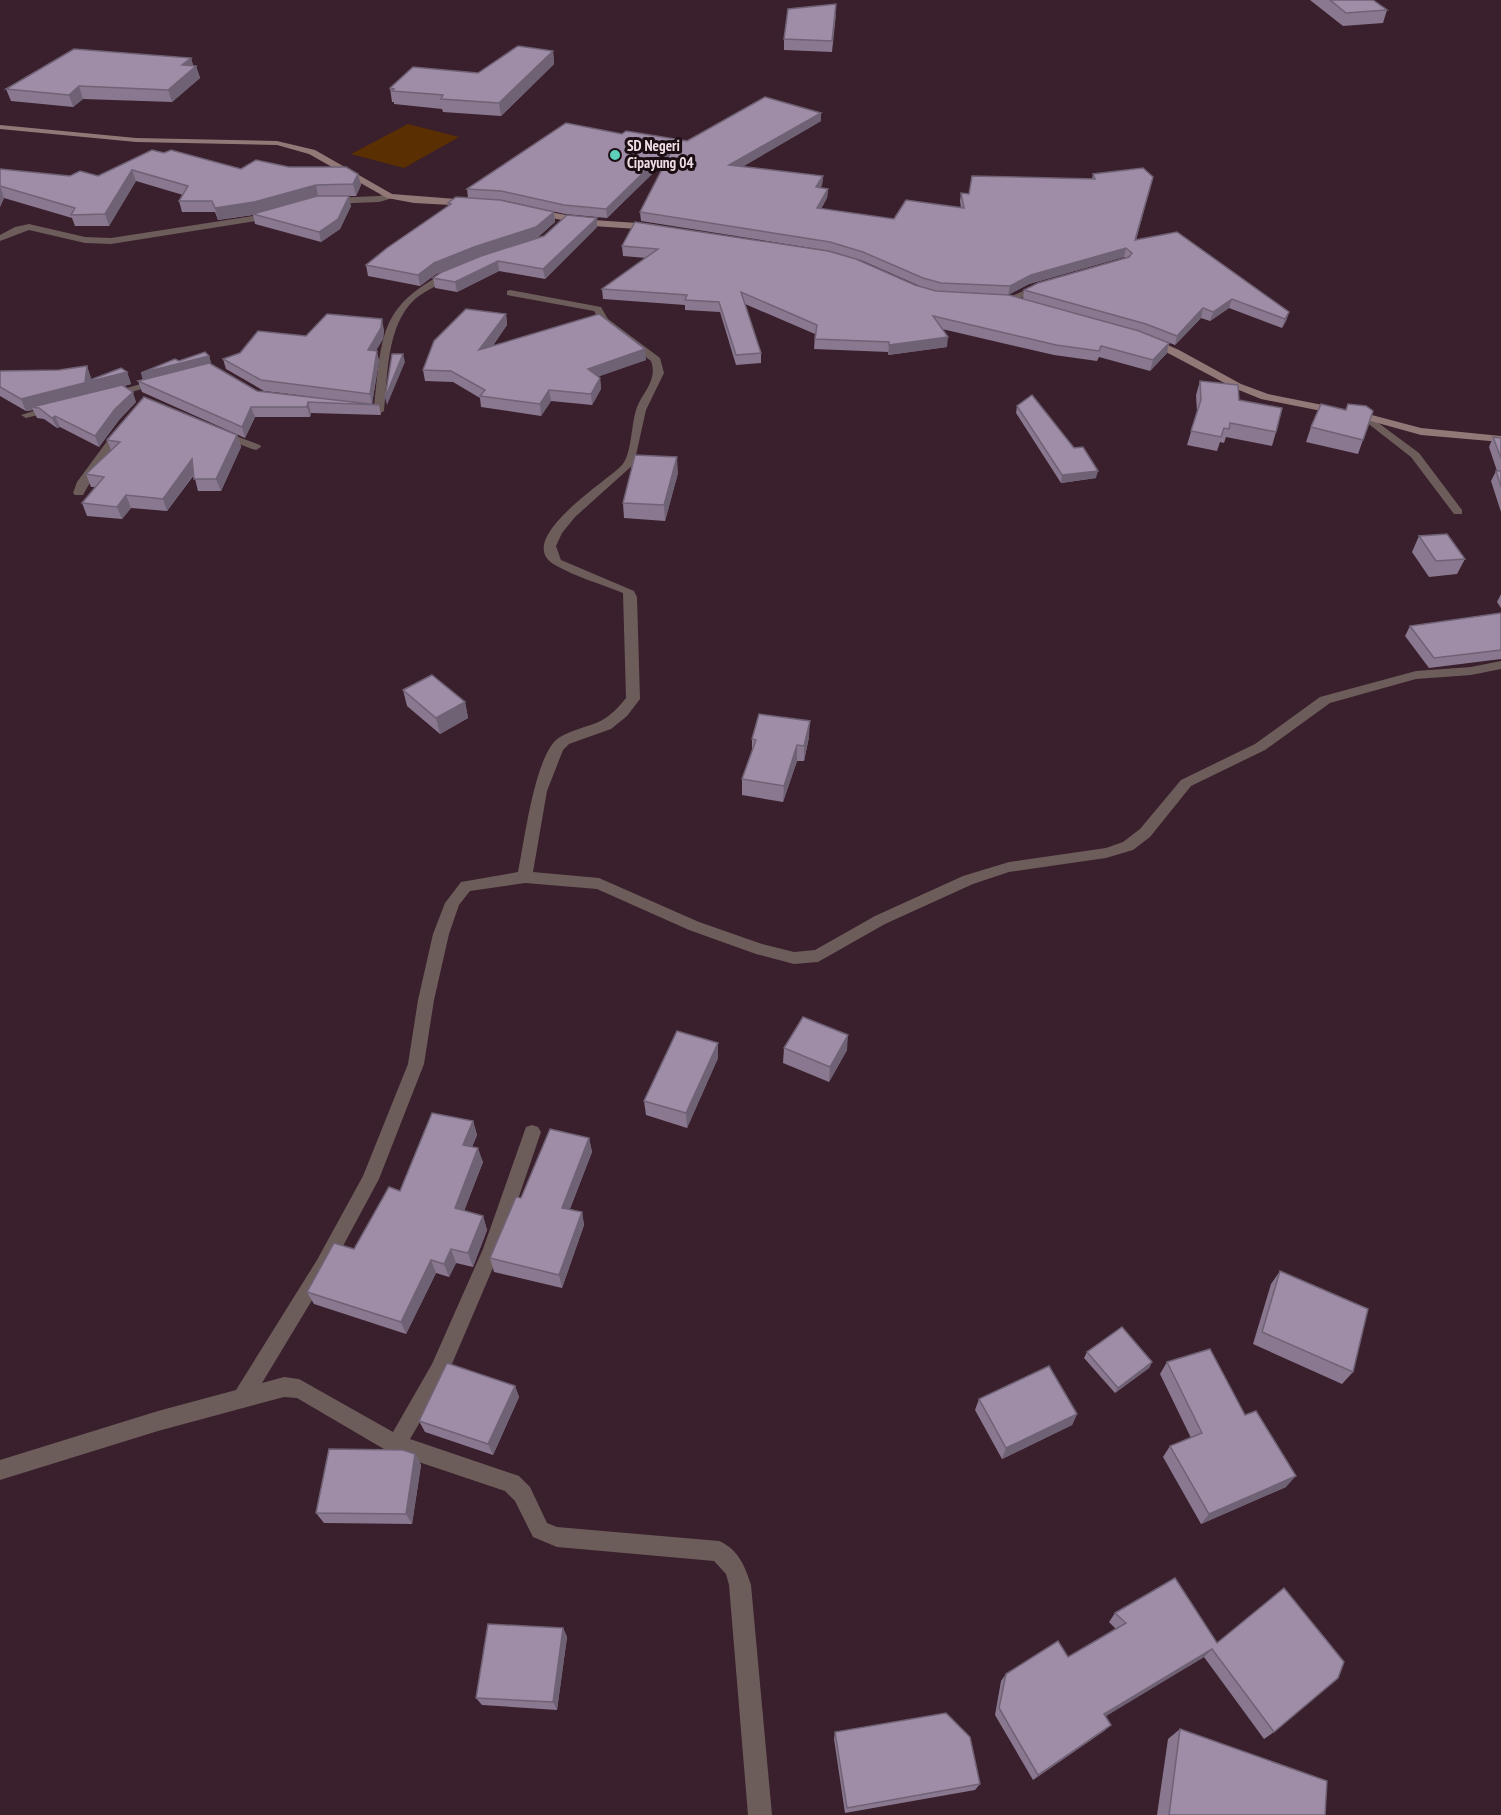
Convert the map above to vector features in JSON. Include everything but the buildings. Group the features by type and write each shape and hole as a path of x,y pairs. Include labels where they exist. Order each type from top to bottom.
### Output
{"street":[{"path":"0,127 136,140 277,143 312,152 390,196"},
{"path":"320,201 362,200 390,196 414,200 478,203"},
{"path":"526,210 562,222 664,228"},
{"path":"0,238 18,229 30,227 86,240 111,241 259,219 284,213"},
{"path":"357,408 379,411 393,322 405,303 440,278 460,270"},
{"path":"1021,303 1004,299 1056,282"},
{"path":"510,293 598,309 604,321 656,360 660,374 641,409 628,466 597,490 552,535 550,552 557,562 628,591 631,597 633,699 622,713 606,726 564,741 557,748 540,791 525,877"},
{"path":"1140,337 1183,354 1204,370 1252,392 1308,408 1365,416 1411,429 1501,439"},
{"path":"94,398 133,393 171,379"},
{"path":"26,415 60,406"},
{"path":"1365,416 1415,455 1458,512"},
{"path":"79,493 83,482 125,423"},
{"path":"212,430 256,447"},
{"path":"242,1398 323,1266 370,1179 416,1064 426,1000 441,934 452,903 466,886 525,877 599,884 694,926 760,950 794,958 818,956 880,920 968,880 1009,867 1106,853 1128,846 1144,833 1186,783 1260,747 1325,700 1416,675 1471,671 1501,665"},
{"path":"396,1445 443,1361 492,1249 532,1132"},
{"path":"0,1470 158,1421 284,1387 299,1389 396,1445 512,1483 523,1494 540,1530 557,1537 719,1551 735,1568 740,1585 760,1815"}],"shaded area":[{"path":"408,124 459,137 404,168 351,154"}],"place":[{"name":"SD Negeri Cipayung 04","path":"615,155"}]}
